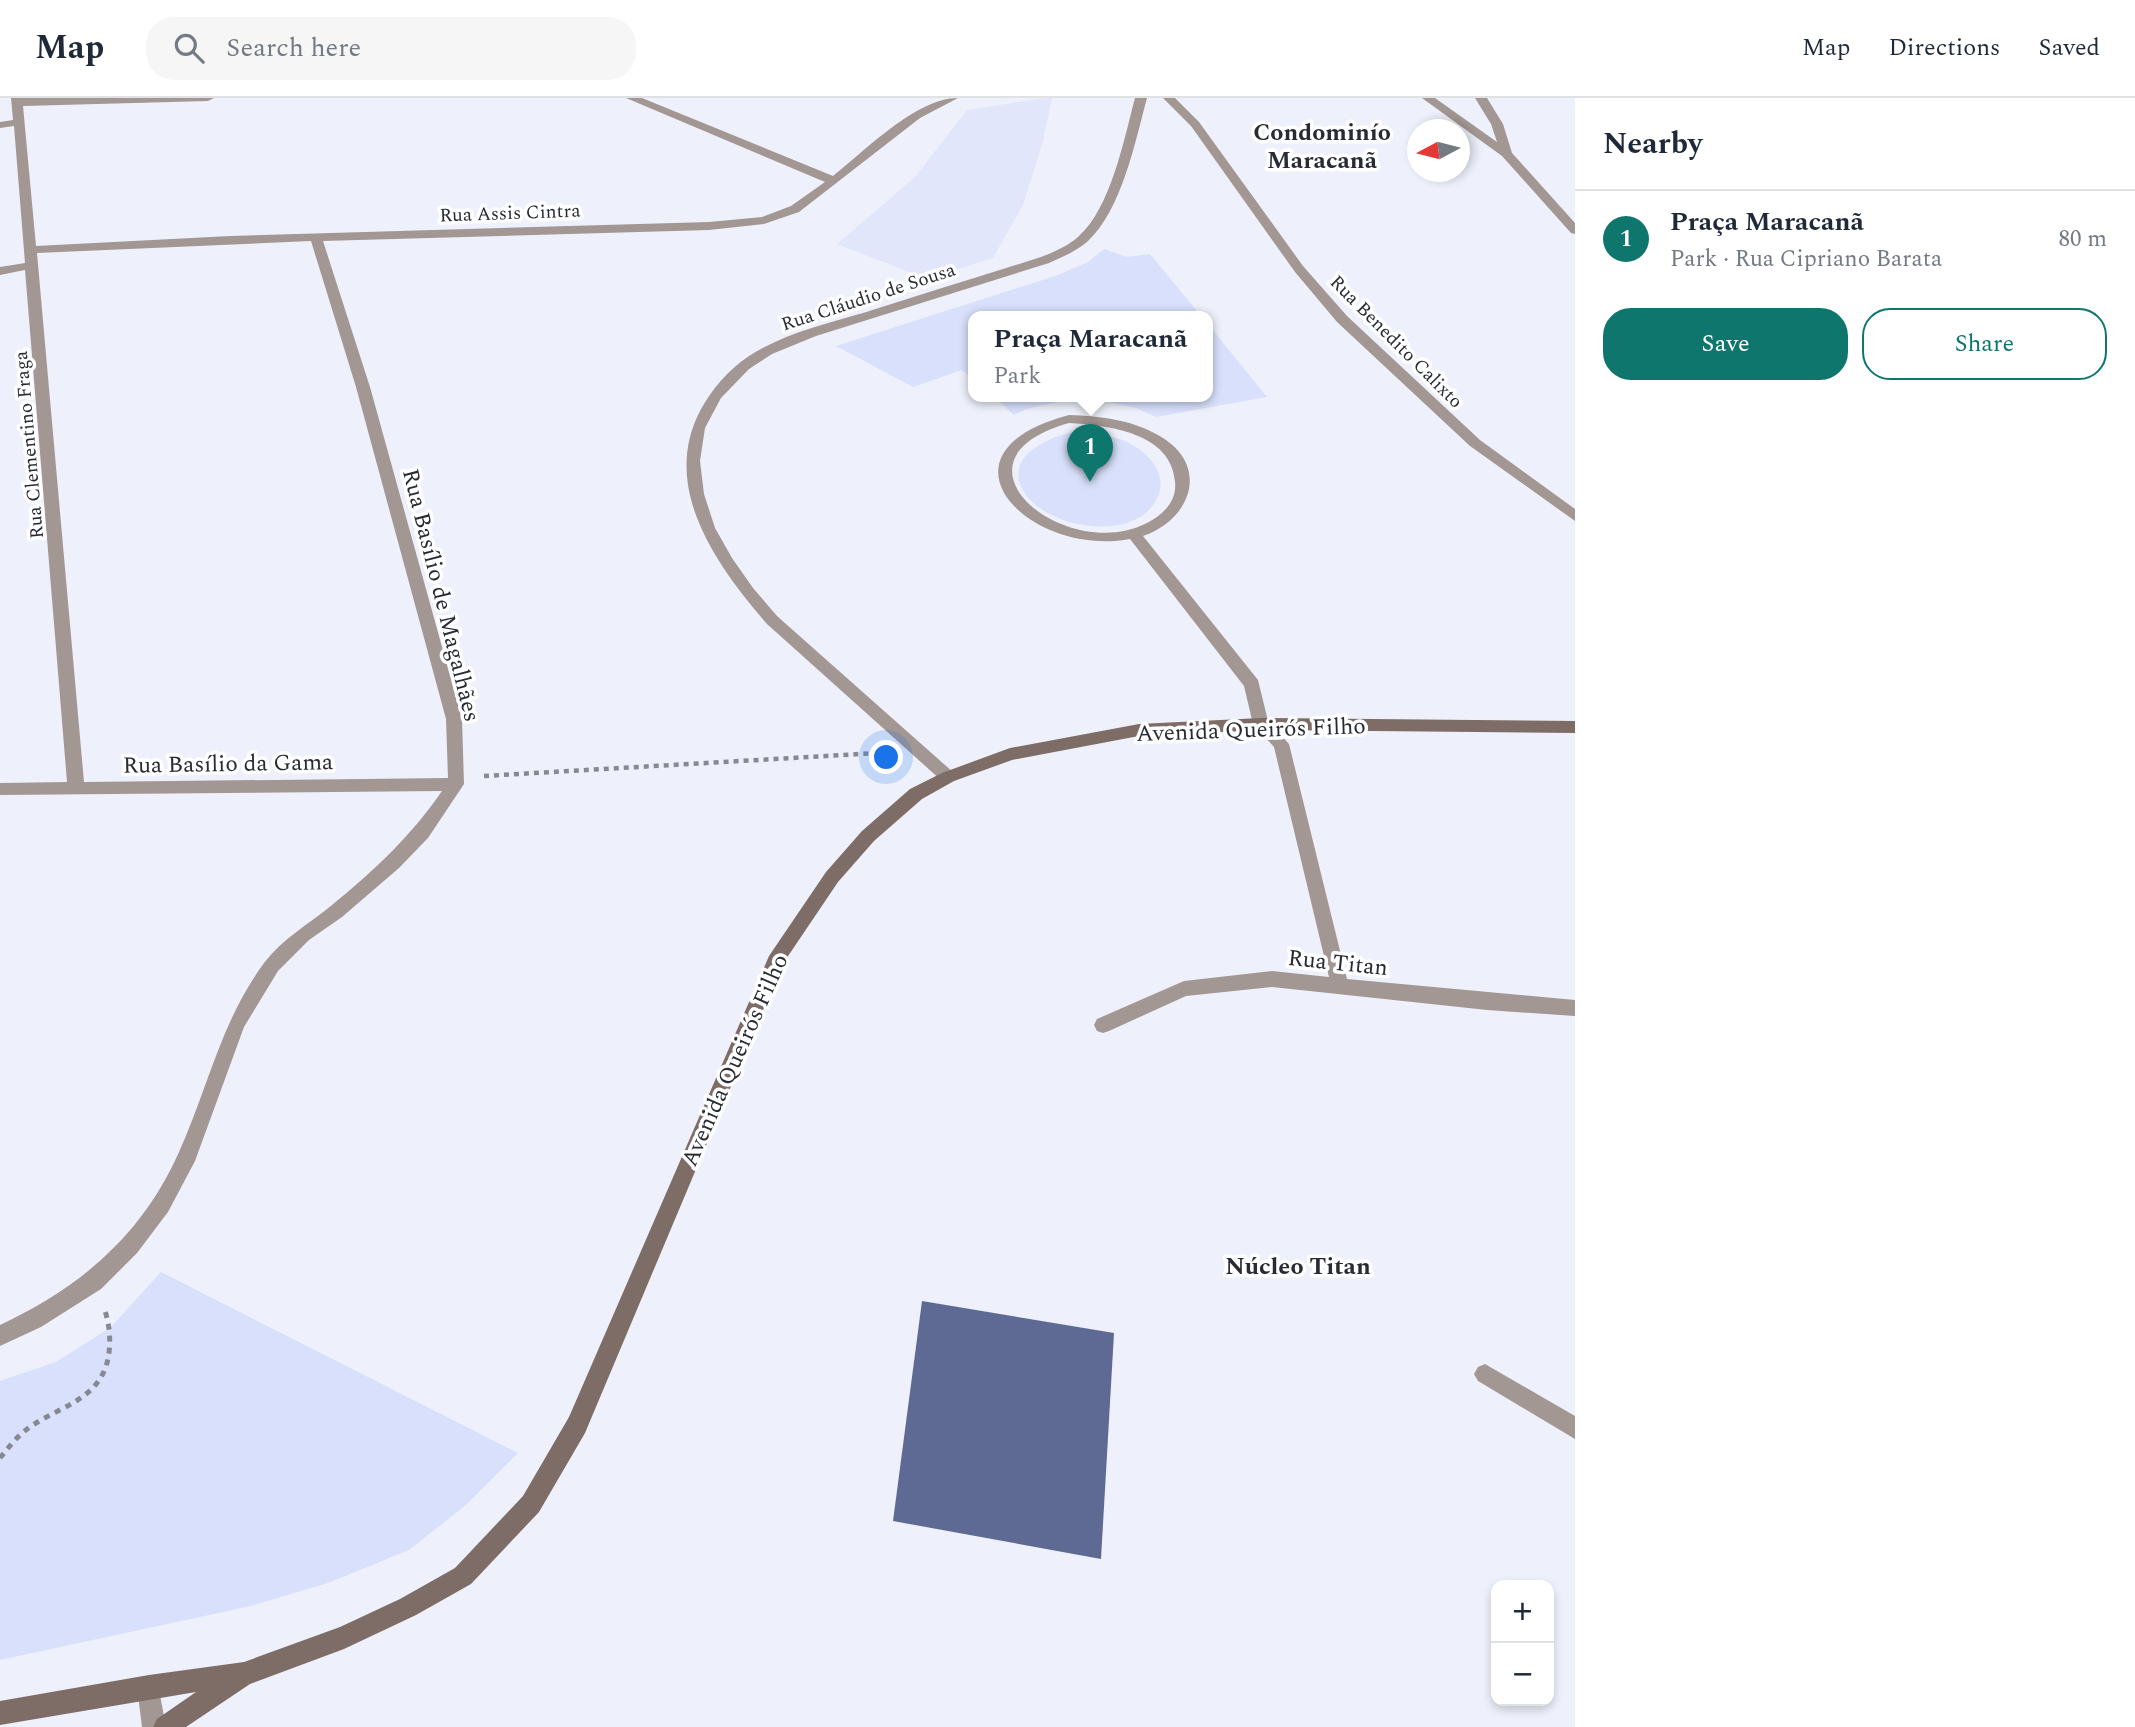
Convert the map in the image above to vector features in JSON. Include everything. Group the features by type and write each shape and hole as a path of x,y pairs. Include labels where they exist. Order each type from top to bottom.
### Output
{"main road":[{"name":"Avenida Queirós Filho","path":"0,1713 149,1687 244,1674 344,1637 408,1607 463,1576 499,1540 530,1504 577,1425 775,961 832,877 868,836 916,794 948,777 1010,754 1139,730 1261,724 1575,727"},
{"name":"Avenida Queirós Filho","path":"165,1727 244,1674"}],"street":[{"path":"18,100 208,98"},
{"path":"632,98 834,181"},
{"name":"Rua Assis Cintra","path":"31,250 316,237 734,225 780,217 834,181 916,116 951,98"},
{"name":"Rua Cláudio de Sousa","path":"948,777 772,620 747,593 720,555 703,521 694,483 692,458 695,437 704,411 723,384 746,364 777,346 1045,260 1068,250 1086,237 1102,217 1141,98"},
{"name":"Rua Benedito Calixto","path":"1170,98 1195,124 1299,269 1342,319 1475,443 1575,516"},
{"path":"1428,98 1506,154 1575,230"},
{"path":"1481,98 1497,124 1506,154"},
{"name":"Rua Clementino Fraga","path":"18,100 76,788"},
{"path":"0,125 19,122"},
{"name":"Rua Basílio de Magalhães","path":"316,237 363,387 438,655 454,719 456,784"},
{"path":"0,271 32,265"},
{"path":"1069,419 1107,421 1126,425 1151,436 1170,452 1181,471 1183,490 1175,509 1158,524 1134,534 1104,538 1074,534 1046,525 1023,509 1009,491 1004,472 1009,453 1022,437 1043,425 1069,419"},
{"path":"1134,534 1252,684 1261,724 1282,744 1340,987"},
{"path":"0,1336 34,1320 94,1282 130,1246 161,1206 188,1156 236,1025 272,966 303,935 393,863 422,833 456,784"},
{"name":"Rua Basílio da Gama","path":"0,789 456,784"},
{"name":"Rua Titan","path":"1103,1025 1184,989 1272,979 1487,1002 1575,1007"},
{"path":"1485,1374 1575,1427"},
{"path":"149,1687 154,1727"}],"path":[{"path":"456,784 490,775 880,753"},
{"path":"0,1458 32,1425 65,1410 93,1391 107,1366 111,1327"}],"shaded area":[{"path":"1052,98 1043,141 1023,205 993,258 927,279 837,244 915,177 967,110"},
{"path":"1104,249 1127,257 1150,254 1197,311 968,311 968,375 962,370 913,387 836,346 1058,275 1088,262"},
{"path":"1213,330 1267,397 1156,417 1136,408 1108,402 1213,402"},
{"path":"1000,402 1057,402 1027,409 1014,415"},
{"path":"1071,432 1113,437 1134,446 1152,461 1160,480 1160,491 1155,502 1143,515 1128,523 1089,526 1050,515 1024,492 1019,480 1019,469 1023,460 1039,445"},
{"path":"161,1272 518,1453 465,1506 409,1550 328,1583 251,1606 0,1660 0,1381 56,1362 111,1327"}],"building":[{"path":"922,1301 1114,1333 1101,1559 893,1521"}],"place":[{"name":"Praça Maracanã","path":"1090,482"}],"district":[{"name":"Condominío Maracanã","path":"1322,146"},
{"name":"Núcleo Titan","path":"1298,1266"}]}
